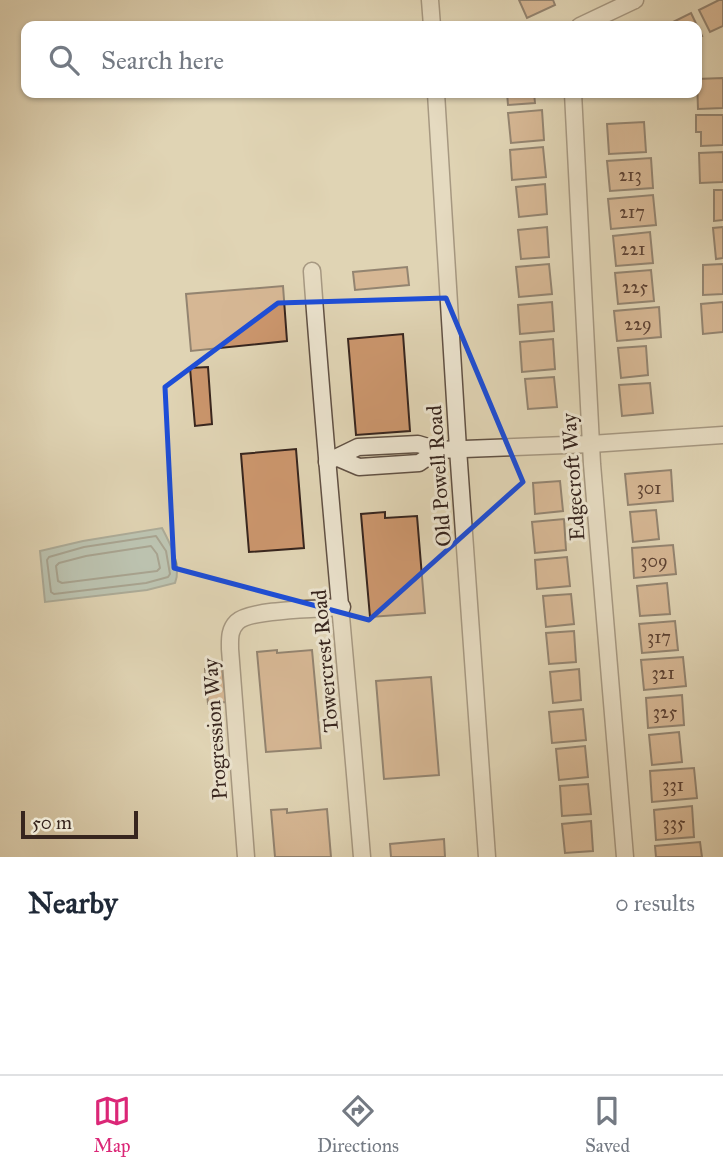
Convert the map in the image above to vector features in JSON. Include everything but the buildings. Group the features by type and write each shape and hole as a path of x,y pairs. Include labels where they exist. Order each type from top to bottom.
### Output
{"street":[{"path":"430,0 432,21"},
{"path":"591,21 635,0"},
{"name":"Old Powell Road","path":"436,98 487,857"},
{"name":"Edgecroft Way","path":"573,98 591,444 625,857"},
{"name":"Towercrest Road","path":"312,271 332,460 362,857"},
{"path":"332,460 359,467 407,464 419,463 438,450 723,435"},
{"name":"Progression Way","path":"246,857 230,649 232,631 238,621 255,614 342,607"}],"highlighted area":[{"path":"446,298 523,482 369,620 174,568 165,387 278,303"}],"water":[{"path":"162,528 176,562 175,583 147,590 45,602 40,551"}]}
